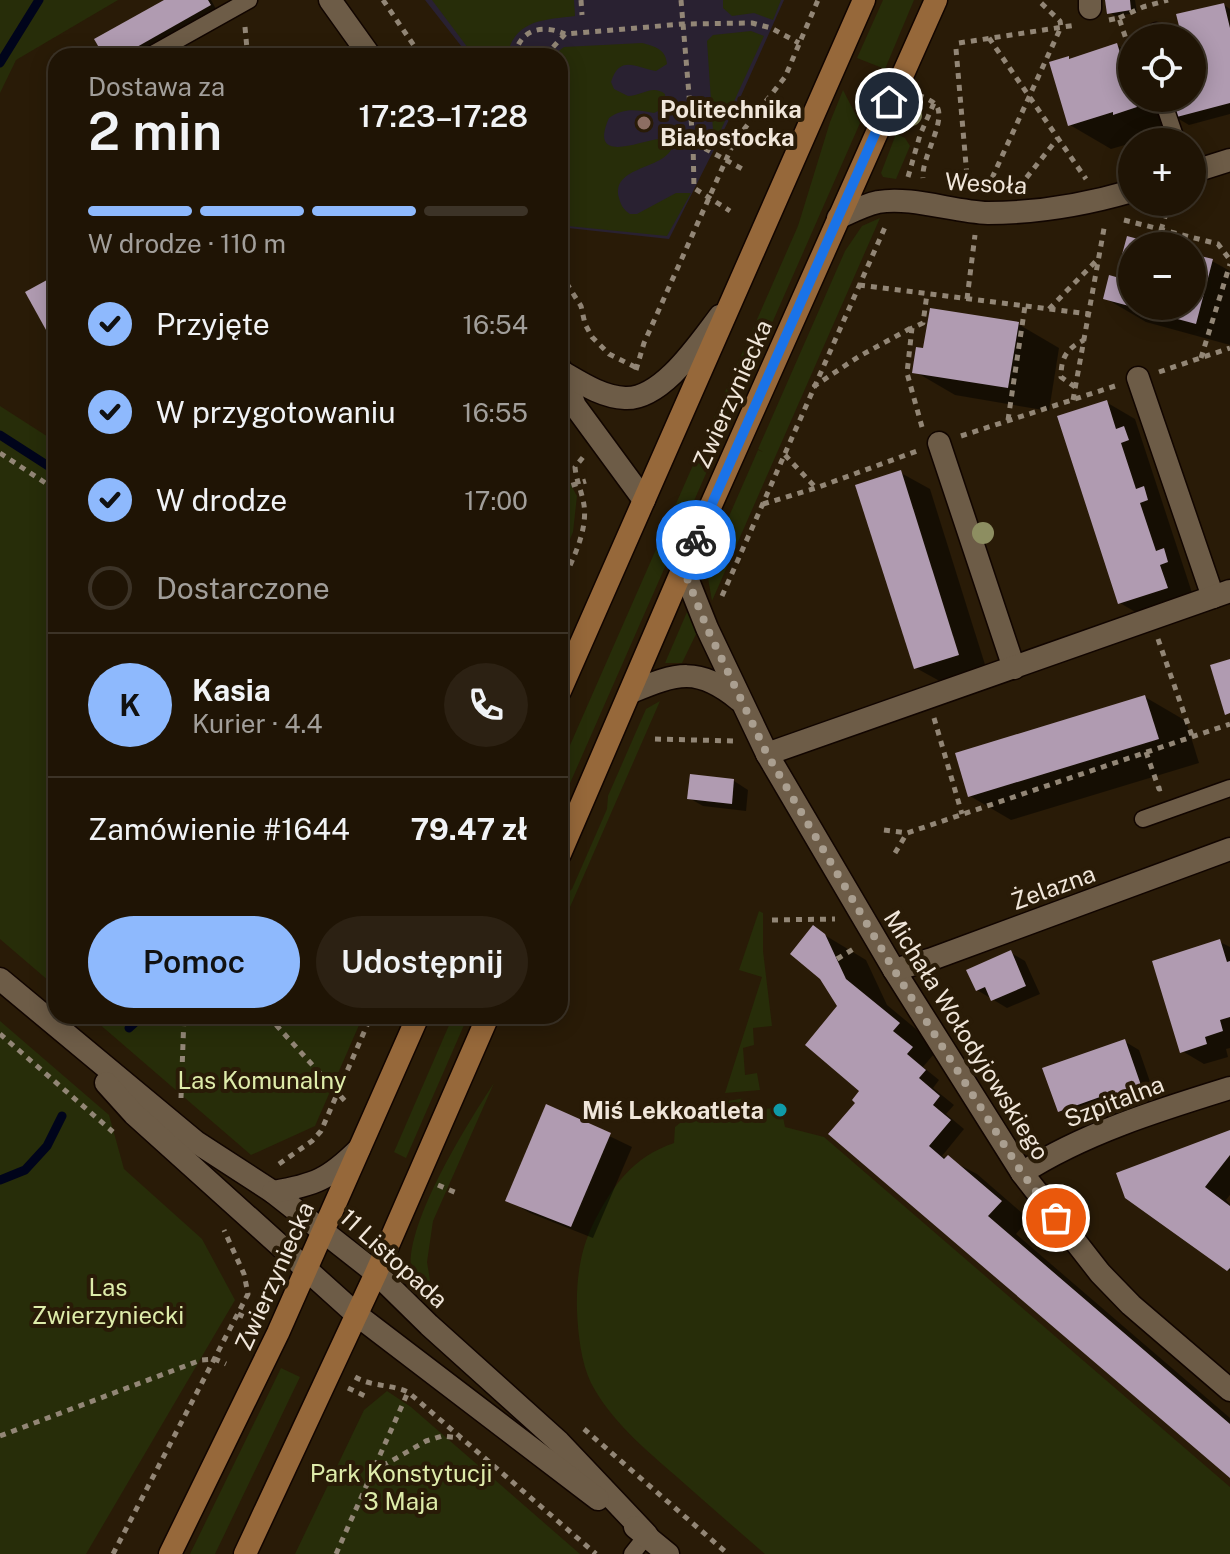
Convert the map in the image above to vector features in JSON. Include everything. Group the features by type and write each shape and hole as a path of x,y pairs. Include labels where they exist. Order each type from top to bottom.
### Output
{"main road":[{"name":"Zwierzyniecka","path":"568,673 864,0"},
{"name":"Zwierzyniecka","path":"568,834 936,0"},
{"name":"Zwierzyniecka","path":"170,1554 278,1333 414,1024"},
{"path":"245,1554 376,1273 485,1024"}],"street":[{"path":"330,0 364,48"},
{"path":"1206,168 1230,160"},
{"name":"Wesoła","path":"838,218 880,202 984,213 1034,212 1089,204 1118,195"},
{"path":"568,374 589,388 613,395 625,398 643,394 671,376 731,303"},
{"path":"767,754 1222,594 1138,378"},
{"path":"568,388 575,406 644,500"},
{"path":"933,445 1014,668"},
{"name":"Michała Wołodyjowskiego","path":"683,568 707,628 767,754 894,970 1022,1173 1100,1273 1131,1305 1230,1390"},
{"name":"Michała Wołodyjowskiego","path":"631,692 657,681 683,676 699,677 717,682 743,703"},
{"name":"Żelazna","path":"894,970 946,954 1230,849"},
{"name":"11 Listopada","path":"0,979 48,1020"},
{"name":"11 Listopada","path":"45,1018 48,1021"},
{"name":"11 Listopada","path":"51,1024 134,1114 357,1315 647,1535"},
{"name":"11 Listopada","path":"52,1024 196,1142 324,1229 376,1273 559,1442 668,1554"},
{"name":"Szpitalna","path":"1022,1173 1054,1153 1230,1088"},
{"path":"267,1188 306,1187 336,1172 360,1148"}],"lane":[{"path":"163,48 249,0"},
{"path":"1143,819 1230,788"},
{"path":"632,1554 647,1535"}],"path":[{"path":"383,0 416,48"},
{"path":"581,0 582,15"},
{"path":"681,0 694,188 730,211"},
{"path":"568,286 581,306 592,337 609,354 637,368 644,343 734,142 785,77 818,0"},
{"path":"984,195 1061,27 1060,21 1038,0"},
{"path":"969,193 958,46 1061,27 1094,13 1119,18 1168,0"},
{"path":"1119,18 1121,24"},
{"path":"518,48 520,41 541,27 565,34 683,24 752,23 771,28 799,43"},
{"path":"552,48 565,34"},
{"path":"989,38 1089,185"},
{"path":"908,177 920,135 934,103 938,107 940,122 922,171"},
{"path":"1013,195 1058,138"},
{"path":"693,142 746,171"},
{"path":"707,628 896,202"},
{"path":"1161,230 1165,216"},
{"path":"1124,220 1218,244 1230,262 1201,358"},
{"path":"1073,400 1105,223"},
{"path":"967,299 975,234"},
{"path":"1049,309 1099,258"},
{"path":"859,285 1089,314"},
{"path":"813,387 858,357 923,323 927,294"},
{"path":"1008,421 1025,306"},
{"path":"912,328 907,373 933,445"},
{"path":"1075,387 1061,377 1061,359 1071,346 1084,340"},
{"path":"763,504 1230,348"},
{"path":"0,453 48,485"},
{"path":"785,455 816,488"},
{"path":"568,568 582,528 585,506 575,467 580,462"},
{"path":"568,486 586,481"},
{"path":"1151,619 1192,736"},
{"path":"928,698 962,814"},
{"path":"884,830 907,833 1230,724"},
{"path":"655,739 671,737 740,742"},
{"path":"1146,752 1159,789 1168,786 1177,807"},
{"path":"895,853 907,833"},
{"path":"772,920 844,919"},
{"path":"837,959 859,946"},
{"path":"275,1024 345,1101"},
{"path":"267,1188 276,1166 321,1131 367,1024"},
{"path":"0,1034 124,1142"},
{"path":"223,1231 240,1210"},
{"path":"113,1554 248,1294 244,1274 223,1231 212,1221"},
{"path":"238,1314 278,1333"},
{"path":"0,1436 201,1360 215,1359 226,1364"},
{"path":"334,1365 370,1385 395,1386 408,1392 596,1554"},
{"path":"336,1554 408,1392"},
{"path":"574,1420 728,1554"},
{"path":"372,1473 426,1441 442,1436 463,1439"}],"shaded area":[{"name":"Politechnika Białostocka","path":"425,0 784,0 740,98 669,239 568,228 568,48 463,48"}],"green space":[{"path":"0,0 118,0 16,60 0,93"},
{"path":"432,0 574,0 575,16 532,24 517,35 510,48 468,48"},
{"path":"723,0 781,0 773,20 754,13 732,16 723,8"},
{"path":"883,0 914,0 885,69 857,58"},
{"path":"751,31 764,36 714,145 707,41 713,35"},
{"path":"642,43 655,47 666,59 667,64 656,71 624,65 611,82 614,89 628,96 660,91 665,94 666,107 654,113 620,112 609,118 604,132 605,141 611,146 629,146 658,139 670,144 671,150 665,157 629,174 618,188 623,208 630,214 637,214 676,193 691,193 667,236 568,226 568,48 564,47"},
{"path":"843,90 860,123 568,788 568,750 798,226"},
{"path":"896,134 905,138 910,146 896,179 883,177 881,173"},
{"path":"880,218 712,601 709,562 758,450 763,452 758,449 845,251 862,226"},
{"path":"0,406 48,437 48,980 0,939"},
{"path":"568,480 577,496 573,532 568,544"},
{"path":"687,612 698,630 682,663 665,663"},
{"path":"660,701 568,912 568,893 607,809 608,796 646,709"},
{"path":"759,911 763,913 763,951 772,1026 753,1028 754,1045 743,1048 745,1075 757,1073 760,1090 725,1093 762,977 739,970"},
{"name":"Las Zwierzyniecki","path":"0,1021 109,1115 124,1169 202,1239 235,1300 86,1554 0,1554"},
{"name":"Las Komunalny","path":"99,1024 360,1024 315,1126 251,1155"},
{"path":"450,1024 465,1024 406,1158 394,1152"},
{"path":"494,1083 433,1221 427,1262 433,1298 431,1308 412,1275 411,1255 416,1231 439,1176"},
{"path":"745,1098 747,1111 781,1107 785,1127 824,1137 1230,1487 1230,1554 765,1554 641,1445 608,1410 591,1383 585,1366 579,1338 577,1299 585,1243 617,1184 647,1156 674,1143 675,1127 695,1111 721,1117 728,1101"},
{"path":"281,1368 300,1377 215,1554 190,1554"},
{"name":"Park Konstytucji 3 Maja","path":"387,1391 411,1407 580,1554 295,1554 364,1410"}],"building":[{"path":"164,0 208,0 211,5 135,48 99,48 94,39"},
{"path":"1105,0 1130,0 1131,10 1107,14"},
{"path":"1224,3 1230,28 1230,103 1206,109 1206,24 1178,24 1176,14"},
{"path":"1117,43 1118,112 1122,112 1068,126 1049,62 1069,56 1069,59"},
{"path":"1171,112 1196,112 1173,118"},
{"path":"1206,257 1213,259 1206,286"},
{"path":"1118,270 1118,303 1103,299 1109,275 1116,277"},
{"path":"48,279 48,334 25,292"},
{"path":"930,308 1019,322 1008,388 912,373 916,347 923,348"},
{"path":"1107,400 1116,429 1124,426 1129,440 1121,443 1136,489 1144,486 1148,500 1140,503 1156,551 1164,548 1168,562 1160,565 1168,588 1118,604 1057,416"},
{"path":"901,470 959,655 914,669 855,485"},
{"path":"1230,659 1230,713 1225,715 1210,665"},
{"path":"1145,695 1159,739 968,797 955,753"},
{"path":"690,774 734,779 732,804 687,799"},
{"path":"813,925 825,934 846,979 900,1023 893,1031 913,1047 907,1054 926,1070 919,1078 940,1096 933,1105 951,1120 929,1146 944,1159 948,1155 1002,1201 988,1216 1230,1424 1230,1478 828,1134 855,1103 852,1100 859,1091 805,1045 837,1006 820,979 790,954"},
{"path":"1220,939 1227,962 1230,961 1230,1017 1220,1020 1223,1031 1205,1037 1207,1044 1180,1053 1152,961"},
{"path":"1011,950 1026,986 991,1001 985,987 976,991 966,970"},
{"path":"1125,1039 1143,1091 1117,1100 1114,1092 1058,1112 1042,1068"},
{"path":"546,1104 611,1133 571,1227 505,1201"},
{"path":"1230,1130 1230,1155 1205,1187 1230,1206 1230,1268 1227,1271 1125,1198 1116,1173"}],"waterway":[{"path":"0,63 39,0"},
{"path":"0,435 48,466"},
{"path":"129,1028 133,1024"},
{"path":"0,1180 25,1170 47,1146 62,1116"}],"way so far":[{"path":"696,540 683,568 707,628 767,754 894,970 1022,1173 1056,1218"}],"place":[{"name":"Politechnika Białostocka","path":"644,123"},
{"name":"Miś Lekkoatleta","path":"780,1110"}],"route":[{"path":"696,540 889,102"}]}
